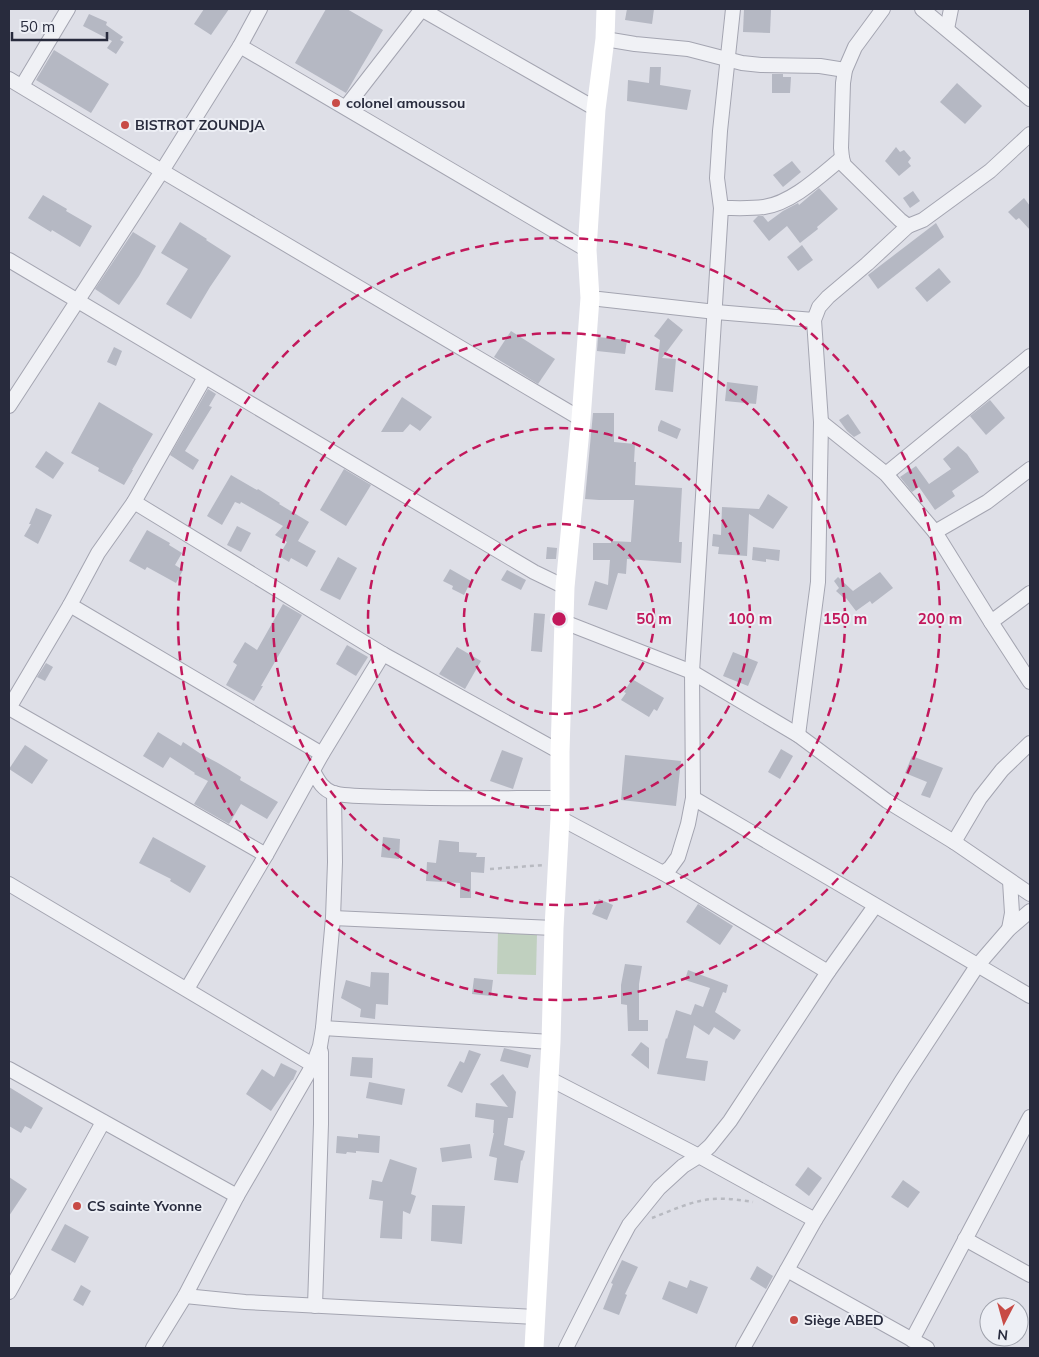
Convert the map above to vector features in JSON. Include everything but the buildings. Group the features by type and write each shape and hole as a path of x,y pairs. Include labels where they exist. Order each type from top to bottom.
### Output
{"street":[{"path":"22,86 68,9"},
{"path":"9,406 162,171 240,46 260,9"},
{"path":"346,107 421,9 596,109"},
{"path":"534,1348 550,1078 554,928 560,818 565,588 590,298 587,250 596,109 605,38 606,9"},
{"path":"663,873 670,868 678,857 688,824 693,798 692,672 722,208 717,178 733,9"},
{"path":"883,9 855,47 845,70 843,83 842,158 844,165 908,226"},
{"path":"922,9 1030,99"},
{"path":"947,29 951,9"},
{"path":"605,38 635,44 688,49 727,60 761,65 820,66 845,70"},
{"path":"240,46 587,250"},
{"path":"9,79 581,419"},
{"path":"798,735 818,582 821,422 814,320 820,307 828,297 908,226 923,220 990,171 1030,134"},
{"path":"722,208 765,207 783,201 801,190 842,158"},
{"path":"9,260 534,572 565,588"},
{"path":"590,298 716,312 814,320"},
{"path":"886,474 1030,356"},
{"path":"205,377 134,502 98,553 70,605 9,708 266,855"},
{"path":"821,422 886,474 935,532 1030,682"},
{"path":"935,532 987,502 1030,468"},
{"path":"134,502 383,654 560,752"},
{"path":"991,622 1030,593"},
{"path":"70,605 322,754"},
{"path":"564,622 692,672 798,735 887,800 954,842 1030,894"},
{"path":"186,989 266,855 312,771 383,654"},
{"path":"954,842 980,798 1002,770 1030,743"},
{"path":"312,771 320,785 334,793 444,799 559,798"},
{"path":"153,1348 185,1296 237,1196 314,1064 320,1046 333,918 335,862 334,793"},
{"path":"693,798 1030,996"},
{"path":"560,818 663,873 828,972"},
{"path":"1009,929 1012,913 1010,880"},
{"path":"9,884 314,1064"},
{"path":"566,1348 629,1225 659,1188 683,1166 710,1146 730,1121 828,972 875,906"},
{"path":"743,1348 815,1220 902,1079 977,966 1009,929 1030,911"},
{"path":"333,918 554,928"},
{"path":"323,1028 551,1042"},
{"path":"315,1306 321,1124 320,1046"},
{"path":"9,1069 237,1196"},
{"path":"550,1078 699,1156 815,1220"},
{"path":"912,1340 1030,1117"},
{"path":"9,1292 103,1122"},
{"path":"965,1240 1030,1275"},
{"path":"787,1270 927,1348"},
{"path":"185,1296 245,1302 535,1317"}],"path":[{"path":"490,869 558,864"},
{"path":"629,1225 712,1199 755,1202"}],"green space":[{"path":"498,932 537,933 536,975 497,974"}],"place":[{"name":"colonel amoussou","path":"336,103"},
{"name":"BISTROT ZOUNDJA","path":"125,125"},
{"name":"CS sainte Yvonne","path":"77,1206"},
{"name":"Siège ABED","path":"794,1320"}]}
